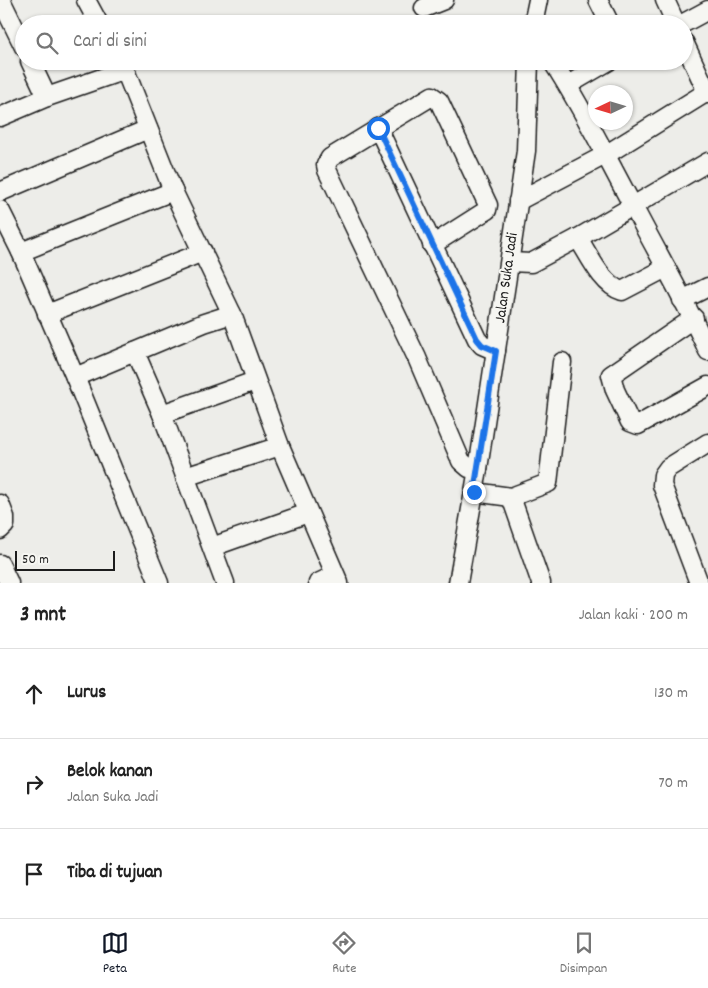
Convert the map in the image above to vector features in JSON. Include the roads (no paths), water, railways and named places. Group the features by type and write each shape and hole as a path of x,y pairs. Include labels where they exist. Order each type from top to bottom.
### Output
{"street":[{"path":"1,0 15,29"},
{"path":"86,0 94,15"},
{"path":"424,8 444,0"},
{"path":"535,15 538,0"},
{"path":"598,0 606,15"},
{"path":"665,0 672,15"},
{"path":"693,18 708,10"},
{"path":"518,201 607,154 708,93 693,61"},
{"path":"34,70 47,97"},
{"path":"0,117 112,70"},
{"path":"124,70 173,191 232,314 280,446 337,579 318,583"},
{"name":"Jalan Suka Jadi","path":"458,583 478,469 526,151 529,70"},
{"path":"558,70 607,154 632,206 682,300 694,318 708,351"},
{"path":"568,85 594,70"},
{"path":"432,245 487,210 488,202 439,100 435,97 428,97 330,158 326,165 417,358 461,461 469,468 478,469"},
{"path":"378,128 477,339 482,345 496,351"},
{"path":"0,192 148,129"},
{"path":"510,262 531,263 578,238 708,162"},
{"path":"22,252 173,191"},
{"path":"0,210 22,252 159,583"},
{"path":"578,238 607,283 614,289 622,291 666,268"},
{"path":"47,314 203,252"},
{"path":"682,300 708,287"},
{"path":"75,377 204,322 232,314"},
{"path":"694,318 612,375 615,390 630,422 638,425 708,386"},
{"path":"135,352 162,414 225,583"},
{"path":"474,492 511,498 548,483 562,362"},
{"path":"162,414 255,381"},
{"path":"699,583 662,485 663,475 668,468 708,443"},
{"path":"185,477 280,446"},
{"path":"511,498 540,583"},
{"path":"0,504 5,517 5,525 0,530"},
{"path":"212,547 308,512"},
{"path":"0,564 9,583"}]}
